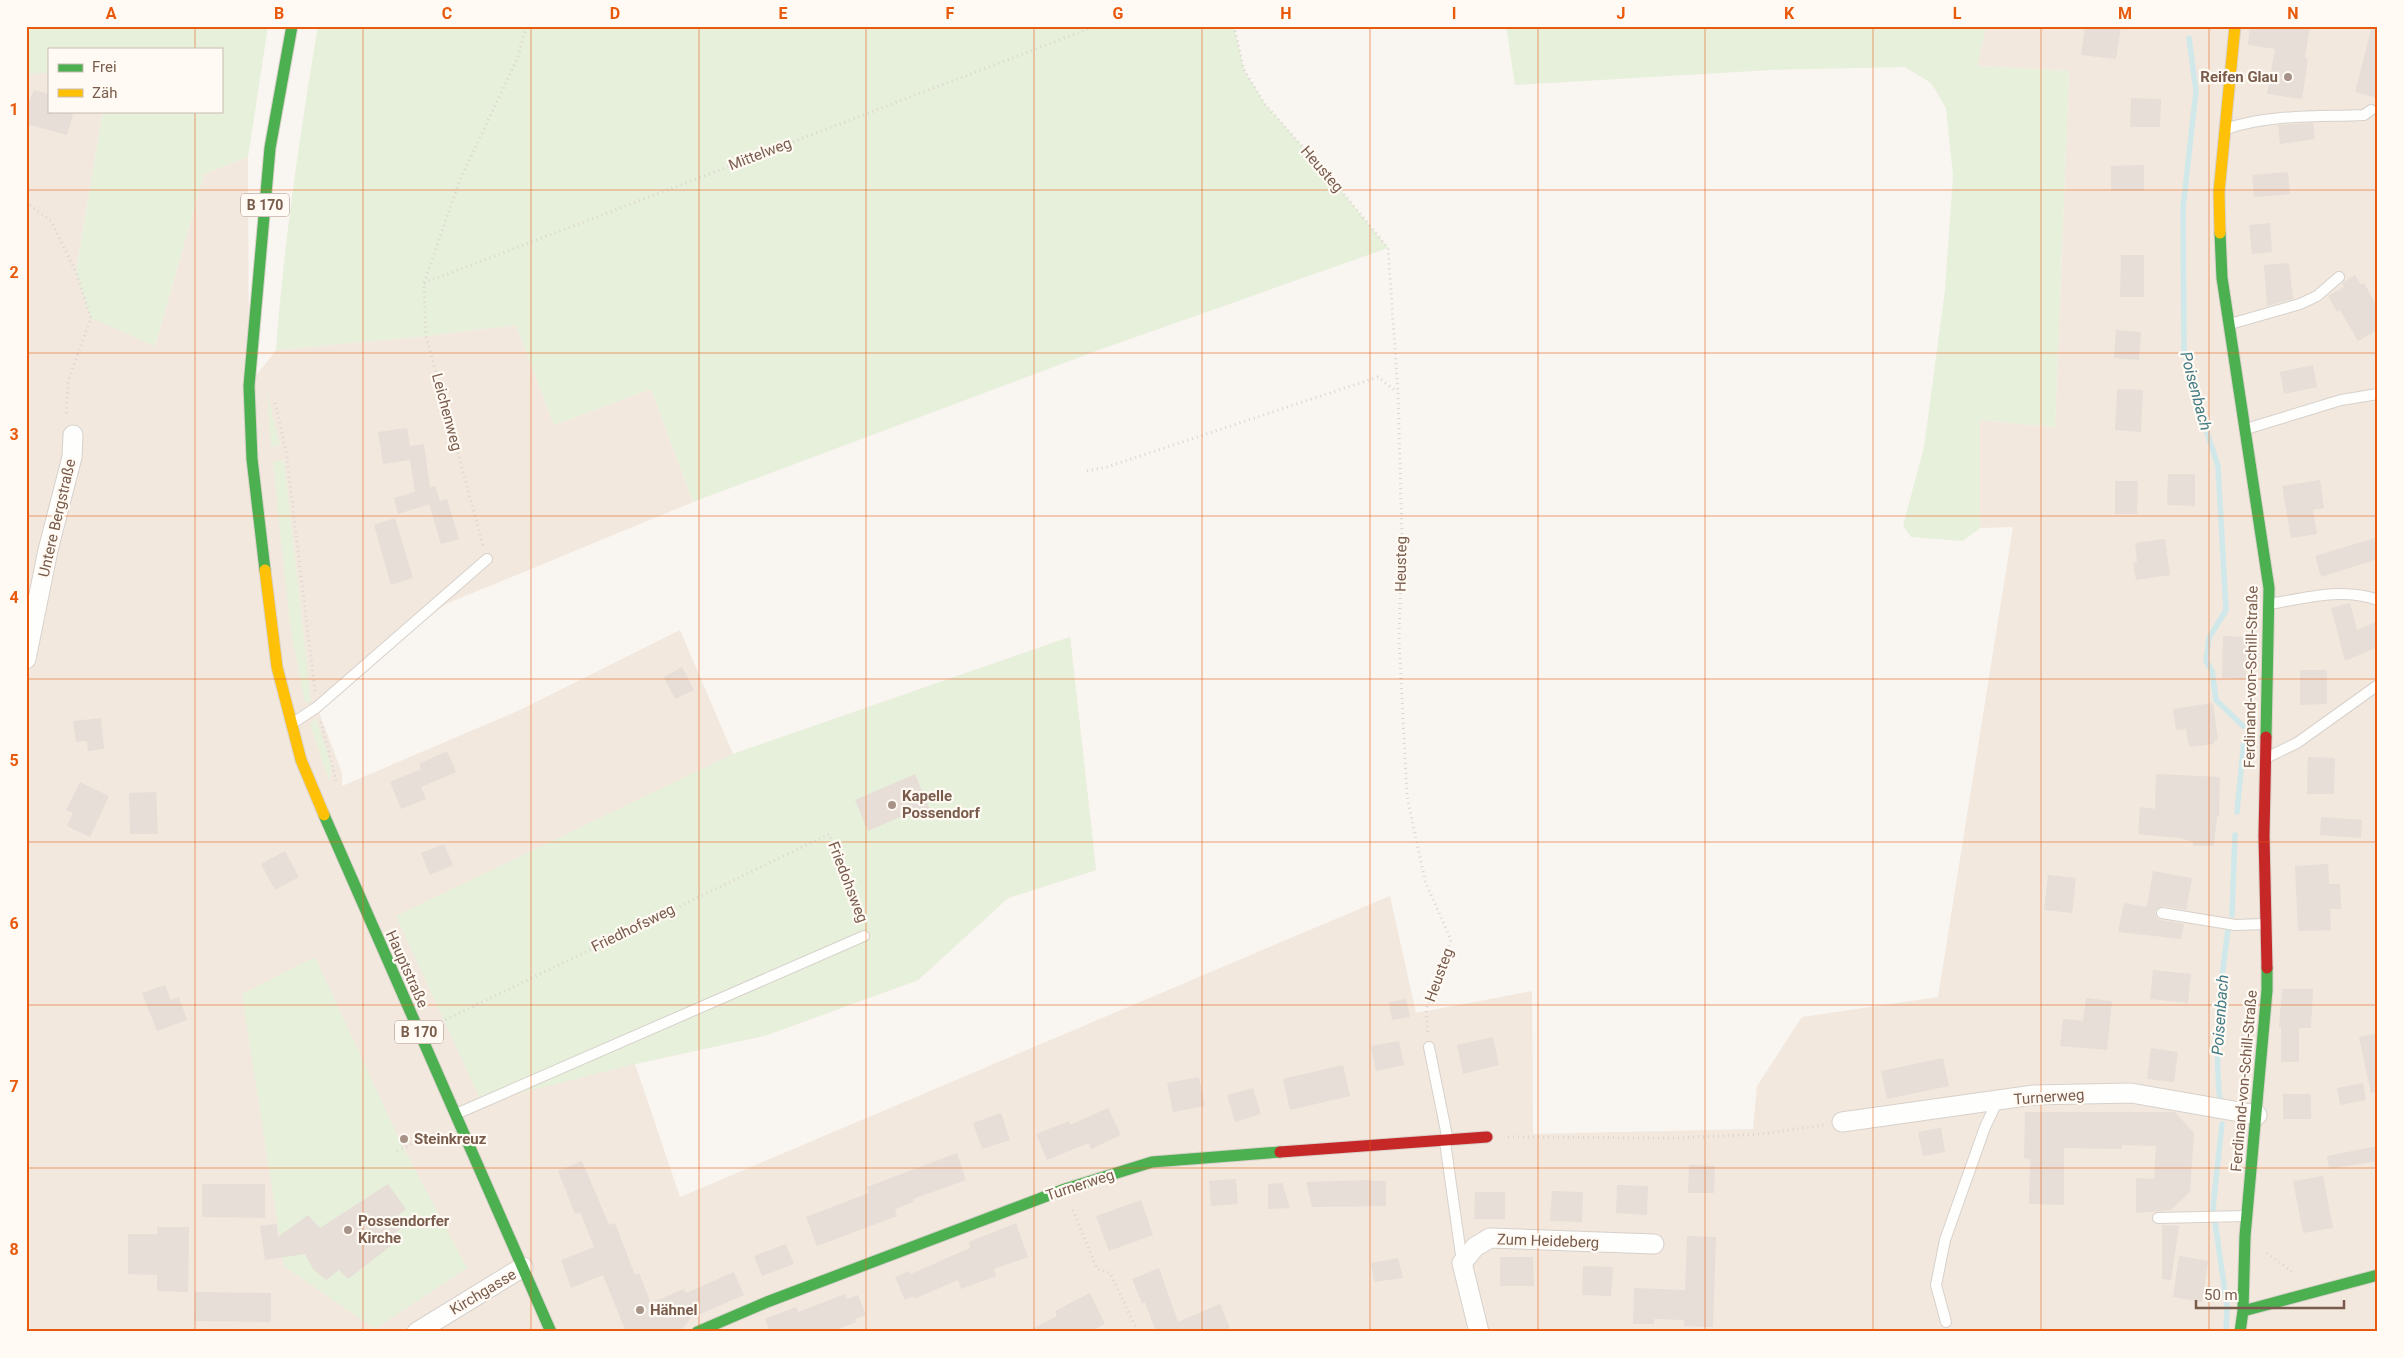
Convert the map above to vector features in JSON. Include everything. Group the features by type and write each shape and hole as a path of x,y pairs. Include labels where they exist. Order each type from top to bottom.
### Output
{"street":[{"name":"Hauptstraße","path":"292,26 270,148 249,386 252,459 277,667 291,724 316,797 551,1332"},
{"name":"Ferdinand-von-Schill-Straße","path":"2235,26 2218,192 2222,278 2269,588 2264,758 2267,990 2245,1236 2243,1311 2240,1332"},
{"name":"Untere Bergstraße","path":"26,659 48,550 72,457 72,435"},
{"name":"Turnerweg","path":"1842,1122 2034,1095 2131,1093 2257,1115"},
{"name":"Turnerweg","path":"697,1332 767,1302 1065,1189 1152,1162 1446,1142 1487,1137"},
{"name":"Zum Heideberg","path":"1462,1263 1475,1247 1490,1238 1654,1244"},
{"path":"1462,1263 1479,1332"},
{"name":"Kirchgasse","path":"417,1332 523,1267"},
{"path":"2243,1311 2378,1275"}],"lane":[{"path":"2225,129 2238,124 2294,117 2364,115 2371,110"},
{"path":"2229,324 2300,304 2316,296 2339,277"},
{"path":"2245,429 2341,400 2378,394"},
{"path":"291,724 317,707 487,559"},
{"path":"2269,604 2331,593 2365,595 2378,600"},
{"path":"2264,758 2297,743 2378,685"},
{"path":"2162,913 2235,925 2266,924"},
{"path":"457,1118 865,933"},
{"path":"1429,1047 1446,1142 1462,1263"},
{"path":"1946,1322 1936,1285 1945,1240 1985,1127 1998,1100"},
{"path":"2158,1218 2247,1216"}],"path":[{"name":"Leichenweg","path":"487,559 426,336 424,283 459,182 518,57 526,26"},
{"name":"Mittelweg","path":"424,283 1096,26"},
{"name":"Heusteg","path":"1234,26 1244,70 1265,104 1339,188 1388,248 1398,392 1402,537 1399,640 1407,796 1425,881 1451,940 1426,1009 1429,1047"},
{"path":"26,202 51,221 76,272 91,318 68,381 66,418 72,435"},
{"path":"1087,471 1107,467 1378,377 1398,392"},
{"path":"286,452 317,707 335,770 337,788"},
{"name":"Friedohsweg","path":"829,834 865,933"},
{"name":"Friedhofsweg","path":"442,1031 438,1023 829,834"},
{"path":"398,1151 457,1118"},
{"path":"1487,1137 1679,1138 1761,1134 1842,1122"},
{"path":"1065,1189 1097,1269 1110,1273 1138,1332"},
{"path":"2245,1236 2318,1291"}],"shaded area":[{"path":"1986,26 2378,26 2378,1332 26,1332 26,74 48,72 48,112 103,112 76,272 155,346 204,174 248,157 249,385 276,350 426,336 516,325 554,425 651,389 693,502 446,604 378,656 317,707 342,773 342,786 520,710 680,630 733,754 1070,637 1096,870 1008,898 918,980 767,1035 635,1064 680,1197 1390,896 1416,1013 1532,991 1533,1134 1753,1129 1757,1086 1802,1017 1938,997 2013,527 1980,528 1980,420 2055,427 2069,71 1977,66"}],"green space":[{"path":"26,26 268,26 248,157 204,174 155,346 91,318 76,272 103,112 222,112 222,48 48,48 48,72 27,75"},
{"path":"318,26 1234,26 1244,70 1265,104 1339,188 1388,248 1096,351 693,502 651,389 554,425 516,325 426,336 276,350 293,188"},
{"path":"1506,26 1986,26 1977,66 2069,71 2055,427 1980,420 1980,528 1963,541 1911,537 1903,526 1924,447 1945,290 1953,176 1946,108 1931,83 1905,67 1770,70 1515,85"},
{"path":"267,392 280,445 271,447"},
{"path":"284,460 311,702 305,703 290,626 273,462"},
{"path":"1070,637 1096,870 1008,898 918,980 767,1035 635,1064 482,1103 396,916 733,754"},
{"path":"316,718 332,767 329,781 310,724"},
{"path":"315,957 400,1141 467,1268 375,1329 284,1266 242,994"}],"building":[{"path":"2085,26 2121,26 2116,59 2081,55"},
{"name":"Reifen Glau","path":"2250,26 2310,26 2305,58 2308,59 2302,99 2267,94 2275,49 2248,45"},
{"path":"2372,26 2378,27 2378,98 2355,92"},
{"path":"34,90 48,94 48,112 74,112 67,135 26,124 26,108"},
{"path":"2131,98 2161,99 2160,127 2130,127"},
{"path":"2313,123 2315,139 2280,144 2278,125"},
{"path":"2144,165 2144,191 2111,191 2111,166"},
{"path":"2288,172 2290,194 2254,197 2252,175"},
{"path":"2270,223 2272,252 2252,254 2249,225"},
{"path":"2121,255 2144,255 2144,297 2120,297"},
{"path":"2289,263 2293,299 2267,306 2264,265"},
{"path":"2355,275 2361,285 2364,283 2378,308 2378,330 2358,341 2340,310 2337,312 2328,296 2344,287 2342,283"},
{"path":"2116,330 2141,332 2139,360 2114,358"},
{"path":"2313,365 2317,387 2284,394 2280,372"},
{"path":"2117,389 2143,390 2141,432 2115,430"},
{"path":"407,428 410,446 424,444 430,487 435,486 440,501 398,514 394,498 415,492 410,460 383,464 378,432"},
{"path":"2168,474 2195,474 2195,506 2167,505"},
{"path":"2320,480 2324,508 2313,510 2317,534 2291,538 2282,486"},
{"path":"2115,481 2138,481 2137,514 2115,514"},
{"path":"447,499 459,539 441,544 429,504"},
{"path":"395,518 413,578 391,585 374,525"},
{"path":"2378,537 2378,559 2321,577 2315,556"},
{"path":"2165,539 2170,575 2136,580 2133,562 2137,562 2135,543"},
{"path":"2350,603 2357,630 2378,621 2378,647 2345,661 2331,608"},
{"path":"2223,636 2247,637 2246,679 2222,678"},
{"path":"682,667 694,690 675,699 664,677"},
{"path":"2300,670 2327,670 2327,704 2300,705"},
{"path":"2213,703 2218,740 2214,741 2214,744 2189,747 2186,729 2176,730 2173,709"},
{"path":"101,718 104,749 88,751 87,741 76,742 73,721"},
{"path":"447,751 456,772 421,787 426,799 401,809 390,782 421,769 419,764"},
{"path":"2308,757 2335,758 2334,794 2307,794"},
{"name":"Kapelle Possendorf","path":"915,774 930,810 910,818 907,814 868,831 855,800"},
{"path":"2156,774 2220,777 2219,816 2217,816 2214,846 2193,846 2193,842 2180,838 2138,834 2140,807 2155,809"},
{"path":"80,782 109,796 90,837 67,826 73,813 66,810"},
{"path":"156,792 158,834 130,834 129,793"},
{"path":"2321,817 2362,820 2361,838 2320,835"},
{"path":"444,844 453,865 430,875 421,853"},
{"path":"285,851 299,877 275,890 261,864"},
{"path":"2328,864 2329,884 2340,884 2341,909 2330,909 2331,930 2298,931 2295,866"},
{"path":"2153,871 2192,878 2186,910 2163,906 2155,911 2156,916 2160,920 2184,924 2181,939 2118,932 2124,903 2147,907"},
{"path":"2048,875 2076,878 2072,913 2044,910"},
{"path":"2153,970 2191,974 2188,1003 2150,999"},
{"path":"165,985 171,1000 179,997 187,1020 157,1031 142,993"},
{"path":"2282,989 2313,989 2311,1028 2299,1028 2299,1062 2281,1062 2281,1027 2279,1027"},
{"path":"2086,998 2112,1001 2107,1050 2060,1046 2063,1019 2083,1021"},
{"path":"1406,999 1410,1017 1392,1020 1389,1002"},
{"path":"2378,1033 2378,1092 2371,1093 2359,1037"},
{"path":"1493,1037 1499,1065 1463,1074 1457,1045"},
{"path":"1399,1041 1404,1065 1376,1071 1371,1046"},
{"path":"2151,1048 2178,1052 2174,1082 2147,1079"},
{"path":"1943,1058 1949,1086 1887,1099 1881,1071"},
{"path":"1343,1065 1350,1096 1290,1110 1283,1079"},
{"path":"1199,1077 1205,1106 1173,1112 1167,1083"},
{"path":"2363,1083 2366,1100 2340,1105 2337,1088"},
{"path":"1253,1088 1261,1114 1235,1122 1227,1095"},
{"path":"2283,1094 2311,1094 2311,1119 2283,1119"},
{"path":"1108,1108 1121,1135 1091,1149 1089,1143 1047,1160 1036,1134 1069,1121 1070,1125"},
{"path":"2025,1112 2175,1112 2194,1133 2190,1192 2171,1210 2136,1213 2136,1178 2154,1179 2156,1146 2122,1145 2122,1149 2064,1148 2064,1205 2029,1204 2030,1159 2024,1158"},
{"path":"1001,1113 1010,1140 982,1149 973,1123"},
{"path":"1941,1128 1945,1152 1923,1156 1918,1132"},
{"path":"2378,1146 2378,1161 2329,1169 2327,1156"},
{"path":"957,1153 966,1180 913,1199 914,1202 895,1209 897,1216 817,1246 806,1217 869,1193 867,1187"},
{"path":"582,1161 609,1225 615,1223 635,1275 639,1273 651,1303 684,1289 686,1293 734,1272 744,1295 691,1318 683,1328 675,1332 626,1332 603,1275 571,1288 561,1260 594,1247 580,1212 575,1214 558,1171"},
{"path":"1689,1165 1715,1166 1714,1193 1688,1193"},
{"path":"2323,1176 2333,1228 2303,1233 2293,1181"},
{"path":"1236,1179 1238,1204 1211,1206 1209,1181"},
{"path":"1386,1181 1386,1206 1312,1207 1306,1182"},
{"path":"1282,1183 1290,1208 1268,1209 1268,1184"},
{"path":"202,1184 265,1184 265,1218 202,1217"},
{"name":"Possendorfer Kirche","path":"388,1184 406,1209 396,1217 403,1228 396,1232 400,1239 348,1279 339,1270 326,1280 313,1269 305,1254 265,1260 260,1226 277,1224 278,1237 308,1215 320,1228"},
{"path":"1617,1185 1648,1186 1647,1215 1616,1213"},
{"path":"1552,1191 1583,1192 1582,1222 1550,1221"},
{"path":"1475,1192 1505,1192 1505,1219 1474,1219"},
{"path":"1141,1200 1153,1235 1109,1251 1096,1216"},
{"path":"1016,1223 1028,1257 994,1269 996,1276 961,1289 958,1280 914,1299 913,1296 905,1300 895,1277 909,1271 911,1274 970,1248 969,1242"},
{"path":"2162,1225 2179,1226 2171,1280 2162,1279"},
{"path":"157,1227 189,1227 188,1292 157,1291 157,1275 128,1274 128,1234 157,1234"},
{"path":"1687,1236 1716,1237 1713,1327 1684,1326 1684,1320 1654,1319 1654,1324 1633,1324 1634,1288 1685,1290"},
{"path":"786,1244 794,1264 762,1276 754,1256"},
{"path":"2179,1256 2208,1261 2202,1302 2173,1297"},
{"path":"1500,1257 1533,1257 1534,1286 1500,1286"},
{"path":"1398,1258 1403,1278 1374,1282 1371,1263"},
{"path":"1583,1266 1613,1267 1611,1296 1582,1295"},
{"path":"1159,1268 1178,1322 1220,1304 1230,1328 1221,1332 1156,1332 1145,1302 1142,1303 1132,1279"},
{"path":"195,1292 271,1293 271,1322 194,1321"},
{"path":"1090,1293 1105,1324 1089,1332 1026,1332 1057,1316 1055,1311"},
{"path":"845,1294 847,1299 858,1295 866,1315 855,1319 856,1322 831,1332 770,1332 765,1319 796,1307 798,1312"}],"waterway":[{"name":"Poisenbach","path":"2189,38 2196,91 2183,208 2184,349 2193,389 2218,466 2226,610 2209,638 2206,661 2212,671 2216,700 2243,726"},
{"name":"Poisenbach","path":"2237,812 2244,740"},
{"name":"Poisenbach","path":"2232,915 2235,835"},
{"name":"Poisenbach","path":"2220,1101 2218,1037 2228,930"},
{"name":"Poisenbach","path":"2222,1124 2213,1208 2227,1306 2226,1332"}],"traffic: fast":[{"path":"265,570 252,459 249,386 270,148 292,26"},
{"path":"2220,233 2222,278 2269,588 2266,737"},
{"path":"324,815 551,1332"},
{"path":"2240,1332 2243,1311 2245,1236 2267,990 2267,968"},
{"path":"697,1332 767,1302 1065,1189 1152,1162 1280,1152"},
{"path":"2243,1311 2378,1275"}],"traffic: slow":[{"path":"2220,233 2219,192 2235,26"},
{"path":"265,570 277,667 301,760 324,815"}],"traffic: jam":[{"path":"2266,737 2264,836 2267,968"},
{"path":"1280,1152 1487,1137"}],"place":[{"name":"Reifen Glau","path":"2288,77"},
{"name":"Kapelle Possendorf","path":"892,805"},
{"name":"Steinkreuz","path":"404,1139"},
{"name":"Possendorfer Kirche","path":"348,1230"},
{"name":"Hähnel","path":"640,1310"}]}
